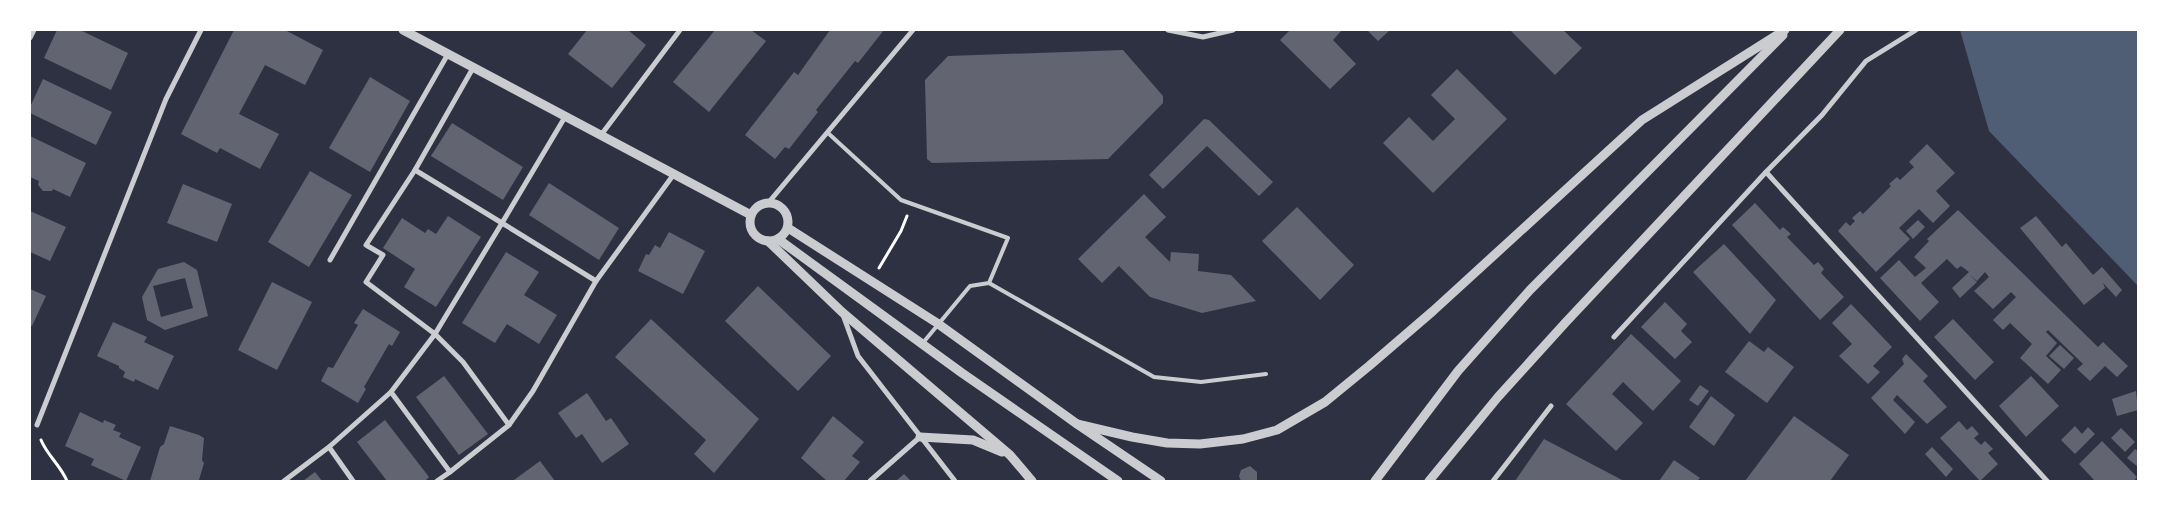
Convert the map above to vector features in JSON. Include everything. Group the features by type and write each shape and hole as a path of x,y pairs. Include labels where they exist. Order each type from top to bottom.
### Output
{"street":[{"path":"30,38 34,30"},
{"path":"37,425 166,99 201,30"},
{"path":"403,30 751,215"},
{"path":"601,135 680,30"},
{"path":"913,30 769,202 763,204 751,215 750,224 753,232 759,238 768,241 842,312 1010,456 1032,481"},
{"path":"1168,30 1203,37 1233,30"},
{"path":"1077,424 1167,443 1200,444 1243,439 1277,430 1325,402 1369,366 1433,311 1642,120 1787,30"},
{"path":"1375,481 1458,371 1530,290 1787,30"},
{"path":"1429,481 1498,397 1566,322 1840,30"},
{"path":"1614,337 1822,114 1855,72 1879,52 1916,30"},
{"path":"330,260 448,54"},
{"path":"473,68 415,170 366,245 383,255 366,282 435,334 463,362 510,425"},
{"path":"284,481 329,447 391,392 435,334 565,117"},
{"path":"415,170 596,281"},
{"path":"1766,172 2047,481"},
{"path":"437,481 510,425 533,392 596,281 674,174"},
{"path":"763,204 772,203 780,206 785,211 788,219 788,228 784,234 778,239 768,241"},
{"path":"788,228 937,323 1077,424 1162,481"},
{"path":"778,239 922,344 1118,481"},
{"path":"842,312 858,356 955,481"},
{"path":"391,392 450,472"},
{"path":"1493,481 1551,406"},
{"path":"870,481 920,438 973,440 1010,456"},
{"path":"329,447 353,481"}],"lane":[{"path":"828,133 901,200 1008,238 989,283"},
{"path":"922,344 937,323 970,286 989,283 1154,377 1202,382 1266,374"}],"path":[{"path":"871,280 901,231 912,204"},
{"path":"37,425 44,447 63,471 67,481"}],"water":[{"path":"1960,30 2138,30 2138,286 1989,131"}],"building":[{"path":"57,30 80,30 128,53 111,90 44,58"},
{"path":"234,30 285,30 323,50 305,85 265,65 239,114 279,134 260,169 220,148 217,153 181,134"},
{"path":"587,30 628,30 646,45 612,88 568,54"},
{"path":"715,30 751,30 766,41 709,112 673,82"},
{"path":"830,30 884,30 858,63 855,61 816,110 818,112 789,149 785,147 775,159 745,135 794,72 798,75"},
{"path":"1290,30 1342,30 1333,40 1356,64 1330,89 1280,40"},
{"path":"1367,30 1390,30 1378,41"},
{"path":"1510,30 1563,30 1582,48 1555,75"},
{"path":"1123,50 1163,96 1163,103 1108,159 932,163 927,159 925,80 948,56"},
{"path":"1457,69 1507,119 1433,193 1383,143 1409,117 1433,141 1455,119 1431,95"},
{"path":"370,77 410,101 370,172 329,148"},
{"path":"43,79 112,112 96,145 30,113 30,107"},
{"path":"1204,119 1209,120 1273,182 1259,196 1207,146 1163,189 1149,175"},
{"path":"452,123 523,167 503,200 431,156"},
{"path":"30,136 86,163 70,197 53,189 52,191 43,191 38,185 39,181 30,177"},
{"path":"1927,144 1955,173 1936,191 1950,206 1933,223 1919,209 1899,228 1910,239 1876,272 1838,231 1846,222 1850,226 1855,221 1852,218 1860,211 1863,214 1891,186 1889,184 1897,177 1900,180 1914,167 1909,162"},
{"path":"310,171 352,195 309,267 268,242"},
{"path":"549,183 619,228 599,260 529,215"},
{"path":"183,184 232,204 217,242 167,223"},
{"path":"1144,194 1166,217 1145,237 1170,262 1171,252 1199,254 1198,271 1231,275 1256,301 1202,313 1150,297 1119,266 1102,283 1078,259"},
{"path":"1755,203 1780,230 1783,227 1791,234 1787,237 1814,265 1818,262 1824,269 1821,273 1844,297 1820,320 1732,225"},
{"path":"1297,207 1354,265 1320,300 1262,241"},
{"path":"1958,210 2098,347 2103,342 2128,366 2117,377 2105,366 2090,381 2077,369 2083,364 2048,330 2046,332 2057,343 2046,356 2061,370 2048,384 2020,358 2032,344 2010,323 2003,330 1993,320 2016,297 2011,292 1993,309 1974,291 1989,277 1985,272 1977,281 1970,275 1977,282 1960,298 1952,288 1969,272 1961,266 1957,269 1947,259 1921,283 1939,302 1920,321 1880,278 1899,260 1915,277 1926,268 1914,257 1929,241 1927,239"},
{"path":"30,211 66,227 50,261 30,252"},
{"path":"448,216 481,237 436,307 404,287 415,269 383,248 402,218 425,233 428,229 436,234"},
{"path":"2036,216 2062,247 2066,243 2093,275 2102,267 2122,290 2116,297 2103,283 2105,288 2084,305 2020,228"},
{"path":"1918,220 1925,227 1913,239 1906,231"},
{"path":"669,232 705,251 683,294 638,271 646,254 649,255 655,245 660,248"},
{"path":"1724,244 1776,300 1750,334 1693,272"},
{"path":"506,252 539,272 524,295 557,315 539,344 507,324 495,343 462,323"},
{"path":"184,262 197,270 208,316 165,330 147,320 142,297 158,269","holes":["185,278 193,308 161,317 153,286"]},
{"path":"272,282 312,302 277,370 238,350"},
{"path":"758,286 831,356 798,391 725,321"},
{"path":"30,289 46,296 32,326 30,325"},
{"path":"1665,302 1687,324 1681,331 1692,342 1675,359 1641,327"},
{"path":"1851,304 1892,347 1873,366 1880,372 1868,384 1839,356 1852,344 1832,323"},
{"path":"363,309 400,332 392,346 389,344 364,387 366,389 358,403 321,381 328,367 333,368 358,325 354,323"},
{"path":"651,319 759,419 714,473 694,454 706,440 615,357"},
{"path":"1953,319 1994,362 1975,380 1934,337"},
{"path":"113,322 147,337 144,342 174,356 158,390 135,379 134,382 123,377 125,372 119,366 97,356"},
{"path":"1631,334 1681,381 1653,411 1623,382 1612,394 1643,423 1616,451 1566,404"},
{"path":"1749,341 1764,352 1768,347 1794,367 1767,403 1725,372"},
{"path":"2060,345 2074,358 2064,369 2049,356"},
{"path":"1906,354 1928,376 1923,381 1947,407 1927,424 1897,395 1893,400 1915,422 1905,434 1871,398 1904,364 1902,359"},
{"path":"444,376 488,434 459,455 416,397"},
{"path":"2031,376 2059,406 2026,437 1999,406"},
{"path":"1700,385 1709,391 1698,406 1689,400"},
{"path":"2136,391 2138,410 2117,416 2112,399"},
{"path":"587,393 606,421 611,418 629,444 602,463 582,434 576,438 558,413"},
{"path":"1711,396 1735,415 1714,446 1689,427"},
{"path":"80,412 103,423 104,420 116,425 113,430 121,433 119,437 141,447 126,481 91,465 94,459 65,446"},
{"path":"833,416 864,442 852,456 860,462 844,481 827,481 801,458"},
{"path":"1794,416 1849,455 1830,481 1745,481"},
{"path":"385,420 429,477 425,481 387,481 357,442"},
{"path":"1959,421 1967,430 1972,426 1979,434 1974,438 1981,445 1985,441 1993,449 1988,453 1998,464 1980,481 1940,438"},
{"path":"170,426 204,438 202,460 204,463 199,480 150,481 160,447 164,444"},
{"path":"2075,426 2082,434 2088,427 2095,434 2075,454 2061,440"},
{"path":"2121,428 2135,442 2125,452 2111,438"},
{"path":"1544,439 1624,481 1515,481"},
{"path":"2102,441 2137,477 2134,481 2095,481 2079,464"},
{"path":"1932,447 1953,469 1946,477 1925,454"},
{"path":"2135,449 2138,451 2138,467 2127,458"},
{"path":"1674,460 1700,478 1697,481 1659,481"},
{"path":"540,461 555,481 514,480"},
{"path":"1250,466 1257,472 1257,481 1241,481 1239,476 1241,470"},
{"path":"315,472 322,481 303,481"},
{"path":"904,474 911,481 896,481"}]}
